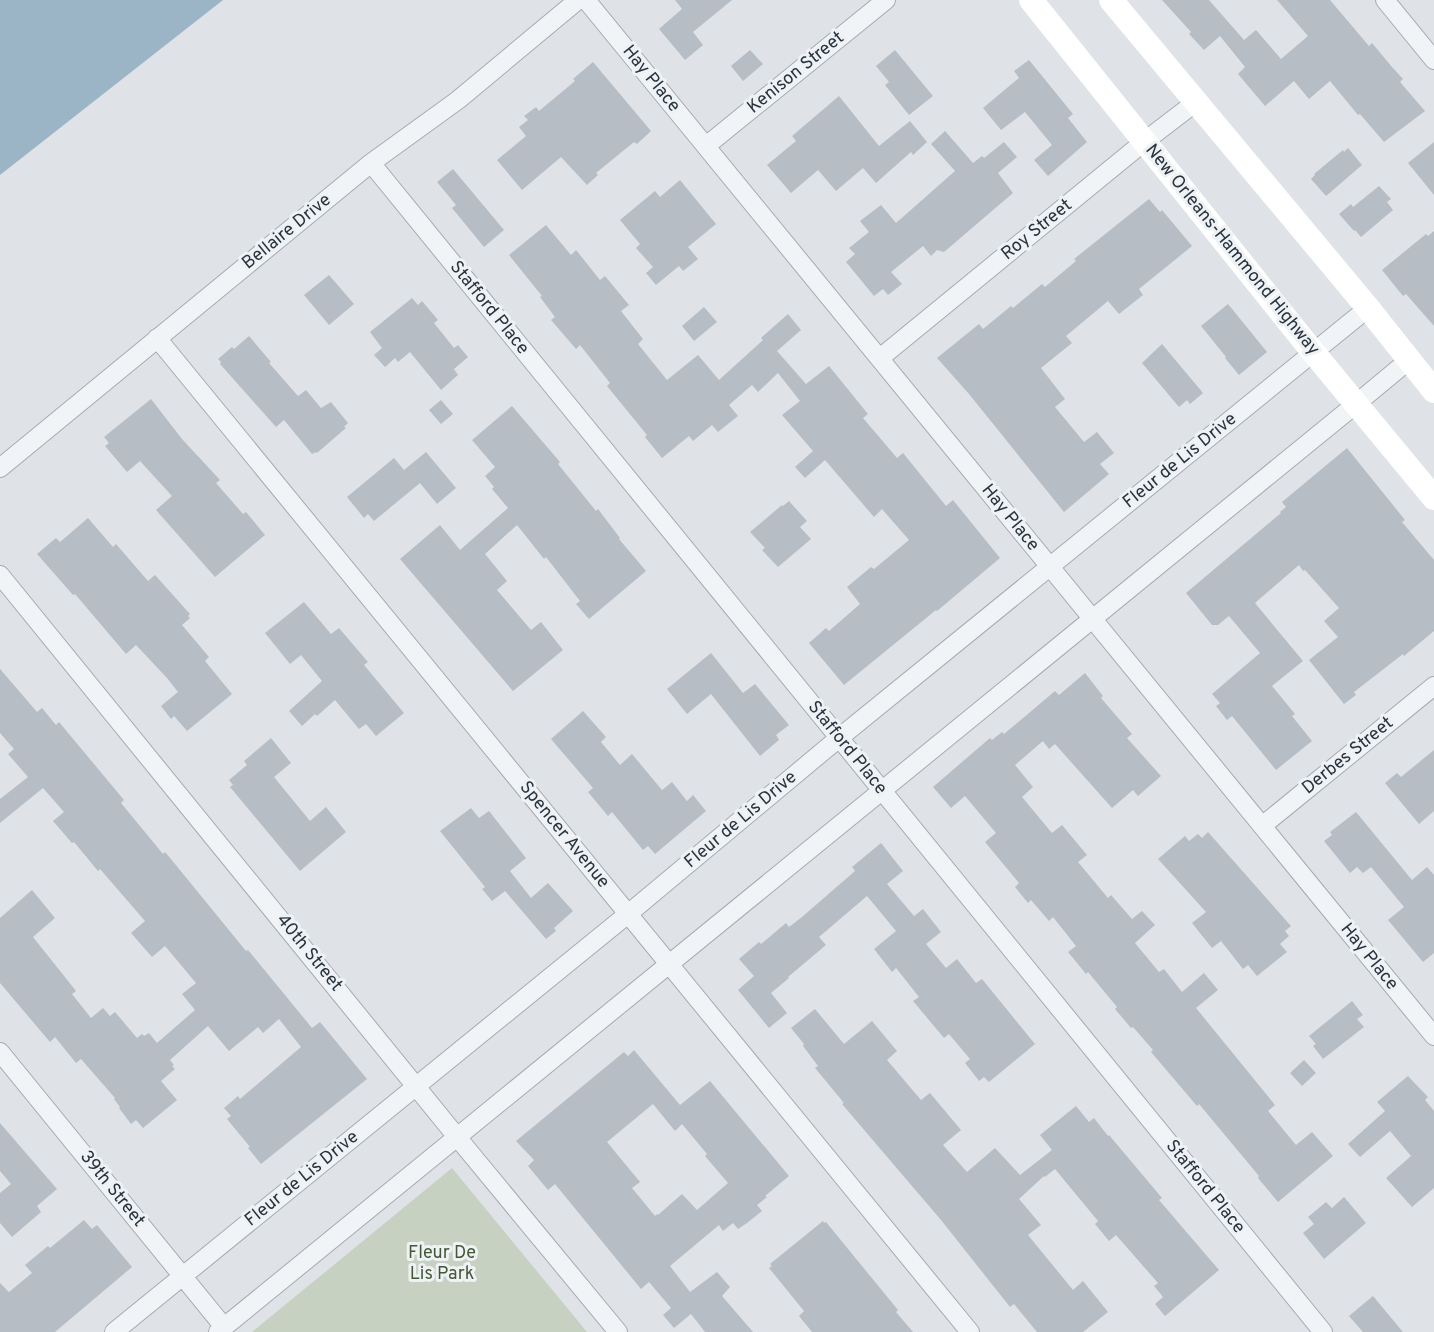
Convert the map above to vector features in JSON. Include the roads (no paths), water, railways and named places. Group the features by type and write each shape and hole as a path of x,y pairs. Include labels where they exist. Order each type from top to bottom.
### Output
{"main road":[{"name":"New Orleans-Hammond Highway","path":"1031,0 1313,352 1434,498"},
{"path":"1111,0 1368,307 1434,391"}],"street":[{"name":"Bellaire Drive","path":"0,467 371,163 458,100 578,0"},
{"name":"Hay Place","path":"586,0 1433,1034"},
{"name":"Kenison Street","path":"706,146 886,0"},
{"path":"1385,0 1434,60"},
{"name":"Roy Street","path":"880,358 1196,102"},
{"name":"Stafford Place","path":"371,163 1323,1332"},
{"name":"Fleur de Lis Drive","path":"114,1332 1368,307"},
{"name":"Spencer Avenue","path":"157,338 970,1332"},
{"path":"221,1329 1409,360"},
{"name":"40th Street","path":"0,575 618,1332"},
{"name":"Derbes Street","path":"1262,826 1434,686"},
{"name":"39th Street","path":"0,1052 183,1276 221,1329"}],"water":[{"path":"0,0 223,0 0,175"}],"park label":[{"name":"Fleur De Lis Park","path":"442,1263"}]}
